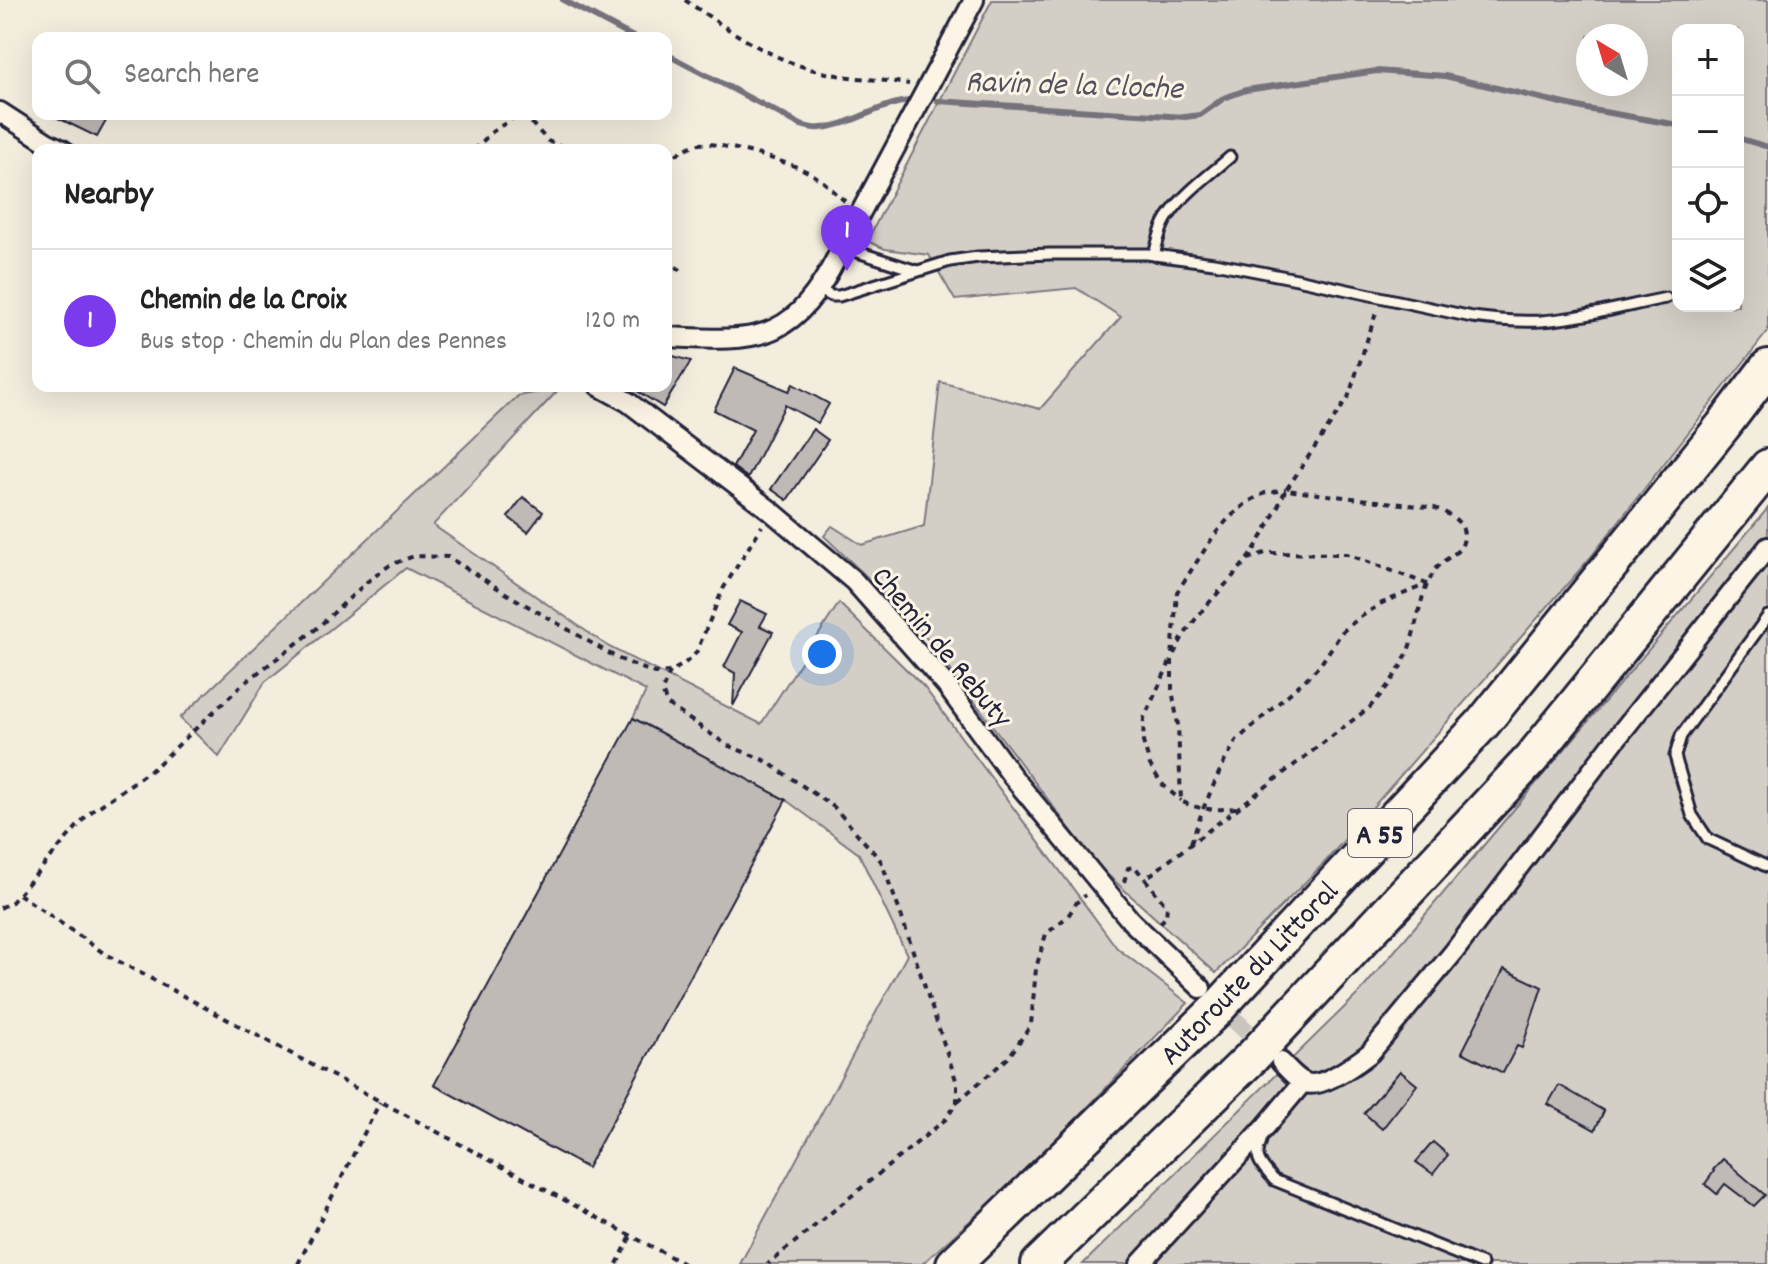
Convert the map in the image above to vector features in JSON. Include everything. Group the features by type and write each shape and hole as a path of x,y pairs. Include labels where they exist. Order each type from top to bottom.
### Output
{"highway":[{"name":"Autoroute du Littoral","path":"954,1264 1215,1011 1483,723 1768,367"},
{"name":"Autoroute du Littoral","path":"1039,1264 1253,1056 1531,759 1768,467"}],"street":[{"path":"672,337 729,340 756,336 791,320 806,305 862,211 974,0"},
{"path":"0,112 50,144"},
{"name":"Chemin de Rebuty","path":"610,392 628,402 771,511 854,581 946,685 1012,776 1131,921 1201,988"},
{"path":"1281,1062 1303,1082 1314,1085 1355,1065 1370,1053 1453,953 1616,739 1767,553"},
{"path":"1140,1264 1303,1082"}],"lane":[{"path":"1154,255 1169,214 1230,157"},
{"path":"842,247 917,271"},
{"path":"818,289 831,296 839,296 950,261 978,257 1154,255 1214,263 1472,317 1502,320 1541,321 1581,316 1666,298"},
{"path":"1768,616 1681,736 1675,756 1692,815 1708,839 1768,867"},
{"path":"1266,1126 1257,1150 1258,1160 1274,1180 1482,1264"}],"path":[{"path":"685,0 749,42 782,58 820,72 906,83 926,91"},
{"path":"480,144 511,120"},
{"path":"527,120 555,144"},
{"path":"672,157 701,143 717,144 807,171 862,211"},
{"path":"672,264 685,273"},
{"path":"1238,808 1212,811 1194,807 1181,801 1161,783 1150,765 1143,742 1144,718 1182,636 1247,559 1286,490 1348,398 1381,297"},
{"path":"1145,879 1370,707 1384,691 1408,651 1427,584 1436,568 1461,548 1463,529 1457,520 1435,508 1286,490 1265,493 1229,518 1177,592 1172,689 1178,725 1181,801"},
{"path":"0,908 12,902 88,814 154,768 243,684 316,629 390,565 414,556 448,557 619,659 654,673 670,672 696,653 723,589 771,511"},
{"path":"1247,559 1265,553 1347,554 1427,584"},
{"path":"1190,845 1222,766 1236,741 1320,665 1342,632 1382,603 1427,584"},
{"path":"670,672 662,691 667,704 727,745 764,760 834,807 881,861 957,1083 957,1102"},
{"path":"768,1264 946,1119 957,1102 1008,1058 1031,1025 1036,968 1046,934 1068,916 1077,902 1123,885 1128,868 1135,867 1167,907 1166,917 1147,936"},
{"path":"19,893 105,954 684,1264"},
{"path":"298,1264 380,1101"},
{"path":"617,1264 631,1236"}],"shaded area":[{"path":"992,0 1768,0 1768,331 1590,558 1326,861 1216,973 1098,866 915,623 824,536 832,526 862,545 924,526 940,382 1040,409 1121,317 1076,288 955,300 929,255 885,249 867,241"},
{"path":"556,392 433,525 609,647 761,724 839,603 924,687 1117,948 1188,1003 1029,1168 922,1264 740,1264 907,955 859,854 786,800 633,718 646,691 406,568 265,682 219,757 180,718 518,396"},
{"path":"1768,508 1768,1264 1083,1264 1360,992"}],"building":[{"path":"62,120 106,121 97,137"},
{"path":"672,356 691,361 663,407 639,392 672,392"},
{"path":"735,368 789,391 793,384 829,404 818,423 785,405 748,478 733,467 753,430 714,410"},
{"path":"813,429 828,440 787,500 771,489"},
{"path":"523,497 543,512 528,532 508,517"},
{"path":"740,601 767,614 760,626 773,632 733,706 735,673 724,667 742,632 727,625"},
{"path":"633,718 786,800 587,1168 434,1085"},
{"path":"1504,969 1542,987 1522,1048 1517,1046 1503,1073 1462,1052"},
{"path":"1400,1071 1417,1085 1382,1129 1364,1113"},
{"path":"1559,1085 1604,1111 1595,1130 1548,1104"},
{"path":"1433,1142 1448,1155 1433,1174 1416,1162"},
{"path":"1723,1159 1765,1195 1754,1206 1725,1184 1717,1194 1705,1184"}],"waterway":[{"name":"Ravin de la Cloche","path":"563,0 624,32"},
{"name":"Ravin de la Cloche","path":"672,57 811,128 832,126 909,101"},
{"name":"Ravin de la Cloche","path":"938,101 1185,117 1200,115 1224,98 1246,90 1377,71 1445,76 1587,109 1672,124"},
{"name":"Ravin de la Cloche","path":"1744,140 1768,147"}],"tunnel":[{"path":"1214,1001 1266,1049"}],"place":[{"name":"Chemin de la Croix","path":"847,271"}]}
